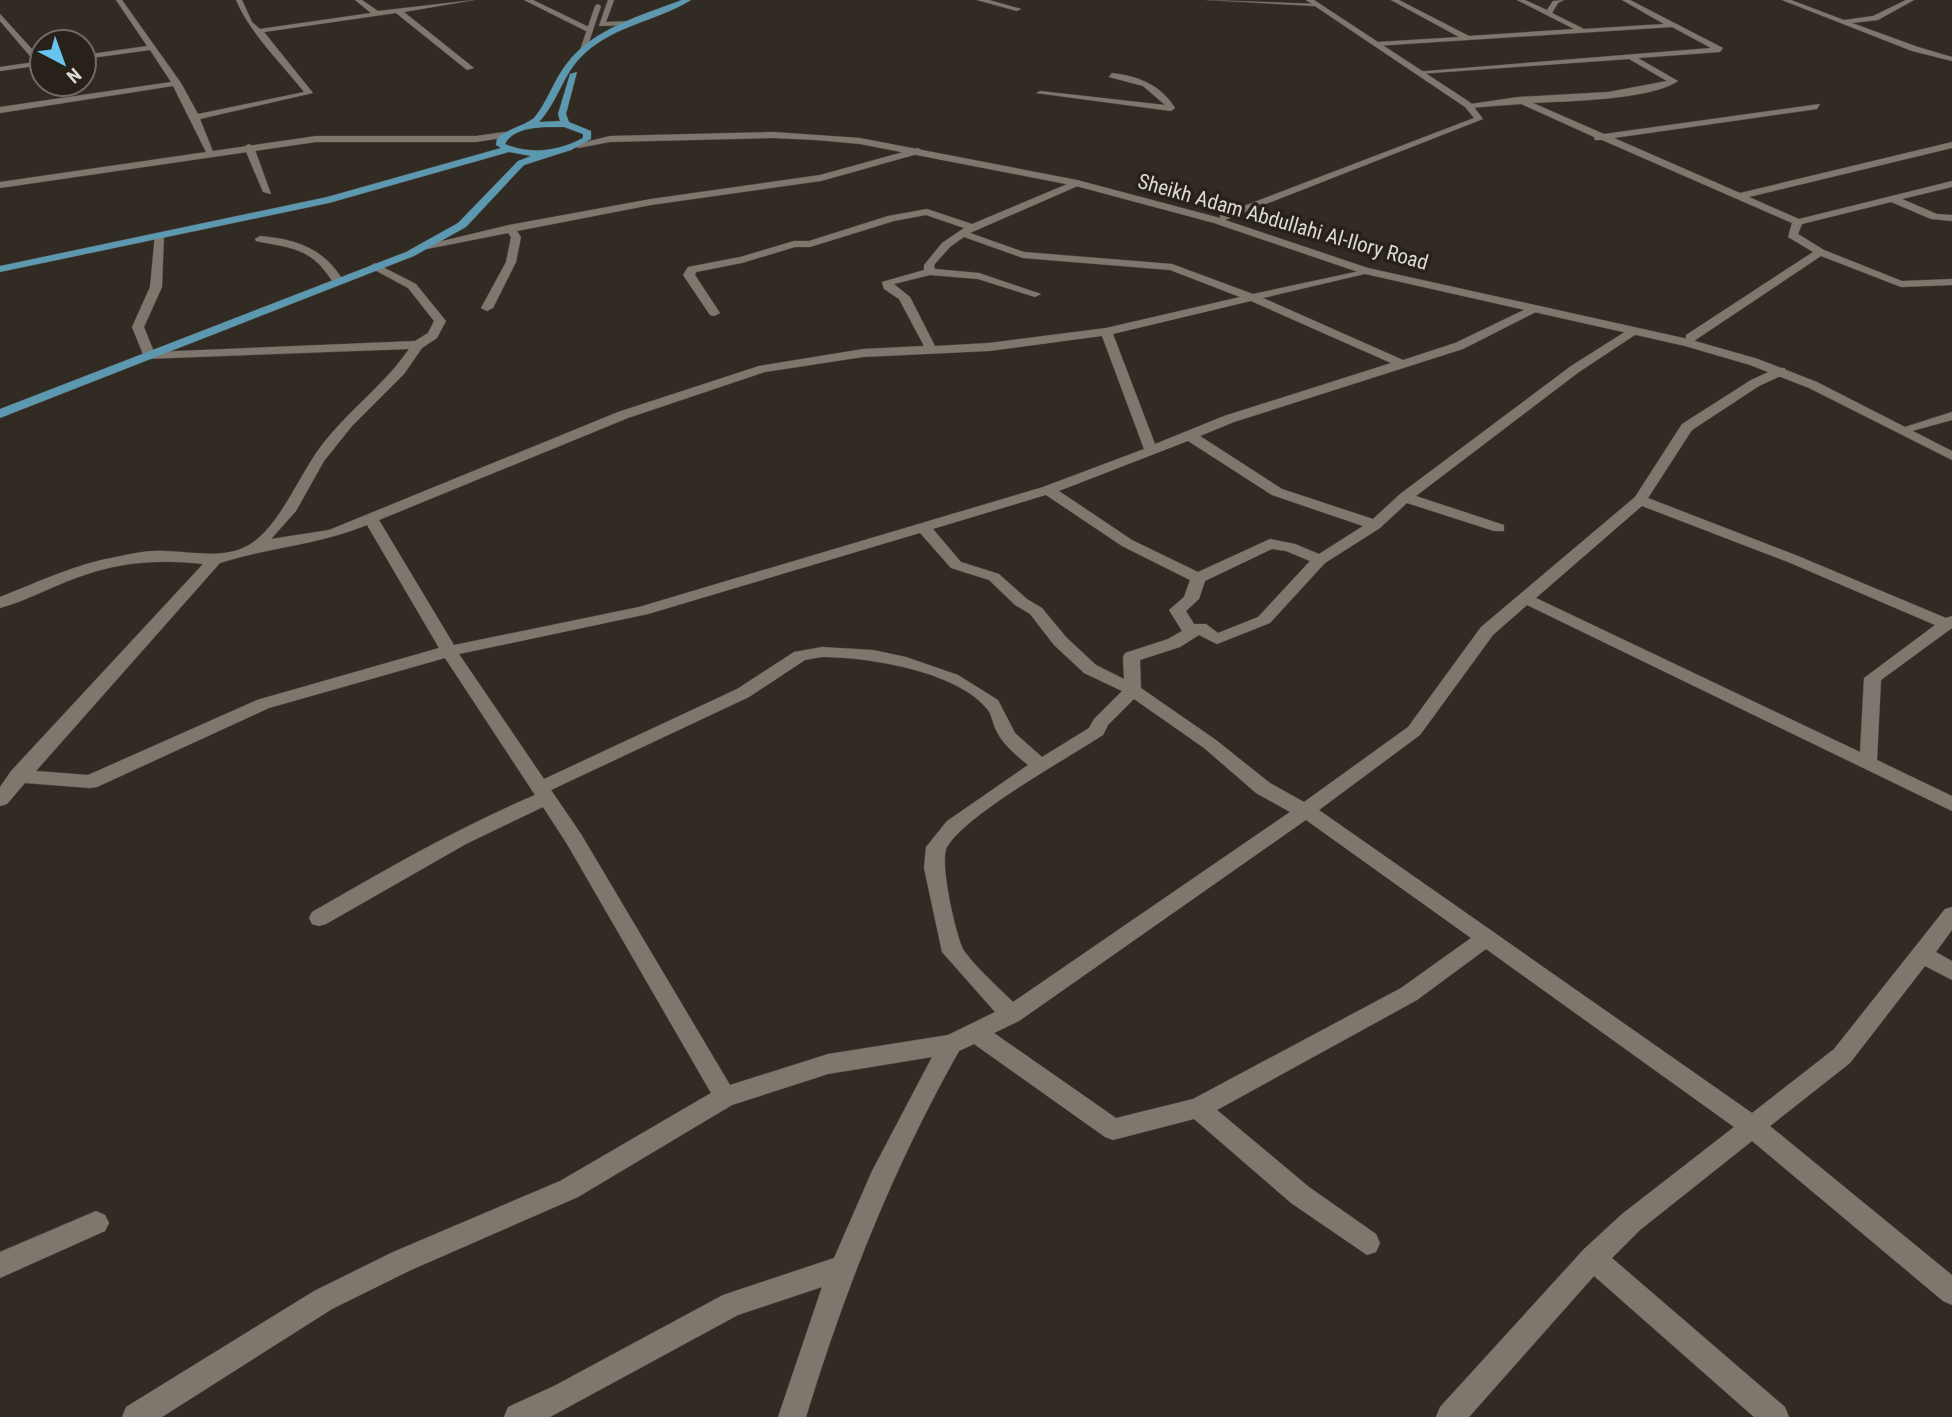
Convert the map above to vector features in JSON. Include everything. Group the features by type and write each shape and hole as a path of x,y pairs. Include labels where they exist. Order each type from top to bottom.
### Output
{"main road":[{"path":"0,414 375,267 422,247 462,225 511,149 529,126 544,115 558,84 582,51 632,23 688,0"},
{"path":"565,124 562,114 578,66 611,38 700,0"},
{"path":"0,269 329,200 511,149 548,152 578,145 587,139 588,133 565,124 529,126"}],"street":[{"path":"119,0 177,83 197,117 211,152"},
{"path":"197,117 309,93 249,23 239,0"},
{"path":"358,0 377,14"},
{"path":"259,32 471,0"},
{"path":"527,0 589,29"},
{"path":"582,51 601,0"},
{"path":"611,0 602,24 632,23"},
{"path":"980,0 1017,9"},
{"path":"1210,0 1312,2 1468,105 1479,116 1474,122 1224,217"},
{"path":"1395,1 1413,0"},
{"path":"1520,0 1584,31"},
{"path":"1549,13 1555,2 1561,0"},
{"path":"1418,72 1720,50 1625,0"},
{"path":"1785,0 1933,55 1952,59"},
{"path":"1800,4 1809,0"},
{"path":"1840,22 1875,18 1910,0"},
{"path":"1395,1 1469,39"},
{"path":"398,11 470,68"},
{"path":"0,16 28,48"},
{"path":"1378,44 1676,25"},
{"path":"98,55 153,47"},
{"path":"1933,55 1942,49"},
{"path":"1468,105 1623,92 1664,86 1674,81 1632,58"},
{"path":"0,69 28,65"},
{"path":"1040,93 1171,108 1167,101 1145,85 1112,75"},
{"path":"0,110 177,83"},
{"path":"1518,100 1598,138 1798,222 1952,184"},
{"path":"1598,138 1817,106"},
{"name":"Sheikh Adam Abdullahi Al-Ilory Road","path":"588,133 773,130 863,137 1082,179 1224,217 1371,267 1492,297 1532,310 1697,345 1781,371 1948,450"},
{"name":"Sheikh Adam Abdullahi Al-Ilory Road","path":"578,145 610,139 773,135 860,141 899,145 1077,183 1218,221 1365,271 1690,338 1787,368 1912,427 1948,450"},
{"path":"0,185 211,152 316,139 476,139 511,149"},
{"path":"1736,197 1952,145"},
{"path":"249,147 268,192"},
{"path":"422,247 651,202 821,178 918,151"},
{"path":"930,272 929,265 935,257 966,230 1033,204 1077,183"},
{"path":"1892,199 1936,216 1952,218"},
{"path":"714,313 689,275 692,269 741,260 794,244 810,244 892,218 927,212 1023,255 1172,267 1253,298 1403,364"},
{"path":"1798,222 1792,235 1820,252 1901,284 1952,282"},
{"path":"487,308 511,262 516,237 509,228"},
{"path":"159,236 156,287 138,327 149,356 418,345"},
{"path":"261,239 284,240 317,253 332,268 338,282"},
{"path":"1690,338 1820,252"},
{"path":"257,546 291,508 318,460 347,423 400,370 418,345 433,335 440,321 412,286 375,267"},
{"path":"0,603 72,574 114,562 161,555 215,560 257,546 314,539 623,415 750,373 863,353 930,347 989,347 1106,332 1365,271"},
{"path":"930,347 904,298 888,287 888,282 930,272 979,276 1035,293"},
{"path":"18,776 90,782 263,704 449,650 642,611 1048,490 1241,415 1460,346 1532,310"},
{"path":"1010,1015 953,953 934,868 936,847 964,819 1041,766 1091,736 1133,690 1131,657 1174,643 1200,628 1217,639 1264,620 1320,560 1375,525 1405,497 1575,369 1635,331"},
{"path":"1106,332 1151,451"},
{"path":"136,1417 323,1300 401,1261 569,1189 726,1097 828,1065 951,1044 1010,1015 1306,810 1414,731 1487,631 1640,500 1687,427 1755,383 1781,371"},
{"path":"1912,427 1952,416"},
{"path":"1189,435 1277,492 1375,525"},
{"path":"1048,490 1127,543 1198,578"},
{"path":"1405,497 1499,528"},
{"path":"1640,500 1950,623"},
{"path":"370,518 449,650 543,793 726,1097"},
{"path":"922,526 956,565 994,577 1021,602 1036,611 1060,641 1090,669 1133,690 1210,744 1263,788 1289,804 1306,810 1484,939 1751,1125 1952,1292"},
{"path":"1191,632 1178,610 1191,599 1198,578 1270,544 1290,547 1320,560"},
{"path":"0,799 215,560"},
{"path":"1526,599 1868,761 1952,804"},
{"path":"1868,761 1872,678 1950,623"},
{"path":"318,918 389,875 543,793 743,694 800,656 809,653 847,653 936,670 995,706 1006,734 1041,766"},
{"path":"1450,1417 1593,1258 1631,1222 1842,1056 1952,915"},
{"path":"976,1033 1113,1129 1198,1108 1409,994 1484,939"},
{"path":"1920,953 1952,971"},
{"path":"792,1417 843,1268 915,1105 951,1044"},
{"path":"1198,1108 1300,1195 1367,1243"},
{"path":"0,1265 96,1223"},
{"path":"1593,1258 1775,1417"},
{"path":"518,1417 564,1396 732,1304 843,1268"}]}
